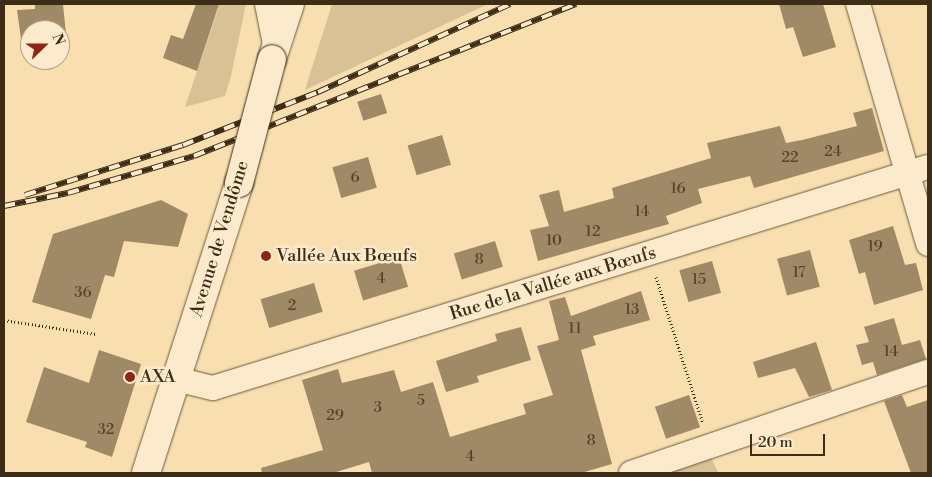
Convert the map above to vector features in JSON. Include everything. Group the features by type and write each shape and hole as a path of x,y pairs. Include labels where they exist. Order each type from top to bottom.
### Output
{"main road":[{"name":"Avenue de Vendôme","path":"146,473 239,183 274,54 290,4"}],"street":[{"path":"266,4 274,54"},
{"path":"858,4 906,174 928,244"},
{"name":"Rue de la Vallée aux Bœufs","path":"176,379 213,388 928,167"},
{"path":"631,473 928,372"}],"path":[{"path":"653,267 705,430"},
{"path":"4,320 96,334"}],"shaded area":[{"path":"215,4 246,4 231,76 225,96 185,107 218,9"},
{"path":"332,4 488,4 305,90"},
{"path":"710,454 718,473 652,473"}],"building":[{"path":"35,4 63,4 65,20 20,20 20,32 17,10 35,9"},
{"path":"196,4 219,4 197,71 163,58 171,35 183,39"},
{"path":"779,4 823,4 836,47 803,57 793,27 786,29"},
{"path":"381,94 387,113 363,121 357,102"},
{"path":"872,108 884,151 754,188 750,176 698,189 702,203 666,216 669,224 538,261 530,230 549,226 539,195 559,190 564,212 614,198 612,188 711,158 707,143 780,126 786,143 802,140 857,126 853,113"},
{"path":"442,135 451,165 417,175 408,146"},
{"path":"368,157 377,188 341,198 332,167"},
{"path":"161,200 188,214 178,247 124,241 114,277 105,275 91,319 32,302 53,234"},
{"path":"893,226 905,265 916,263 923,290 874,305 865,272 859,274 849,240"},
{"path":"495,241 503,267 462,279 454,254"},
{"path":"810,250 820,287 787,296 777,259"},
{"path":"399,257 408,287 363,300 354,271"},
{"path":"712,261 721,293 688,302 679,270"},
{"path":"314,283 323,312 269,328 260,299"},
{"path":"641,291 650,320 593,336 596,345 581,350 612,464 581,473 372,473 369,462 333,473 262,473 261,468 323,450 302,380 338,369 342,383 394,370 401,392 433,382 450,437 526,414 523,404 553,395 537,346 559,340 549,301 565,297 571,316"},
{"path":"894,318 902,345 920,340 926,359 877,375 873,362 862,365 856,345 869,342 864,327"},
{"path":"521,327 531,360 477,376 479,382 446,392 436,361 497,341 495,334"},
{"path":"816,342 832,390 809,397 795,368 758,378 753,362"},
{"path":"99,350 141,364 112,457 85,447 87,442 26,422 44,367 89,383"},
{"path":"689,395 700,427 666,439 655,407"},
{"path":"902,395 907,407 928,400 928,473 911,473 884,401"}],"railway":[{"path":"25,195 183,145 318,92 510,4"},
{"path":"4,206 68,193 194,156 576,4"}],"place":[{"name":"Vallée Aux Bœufs","path":"266,256"},
{"name":"AXA","path":"130,377"}]}
